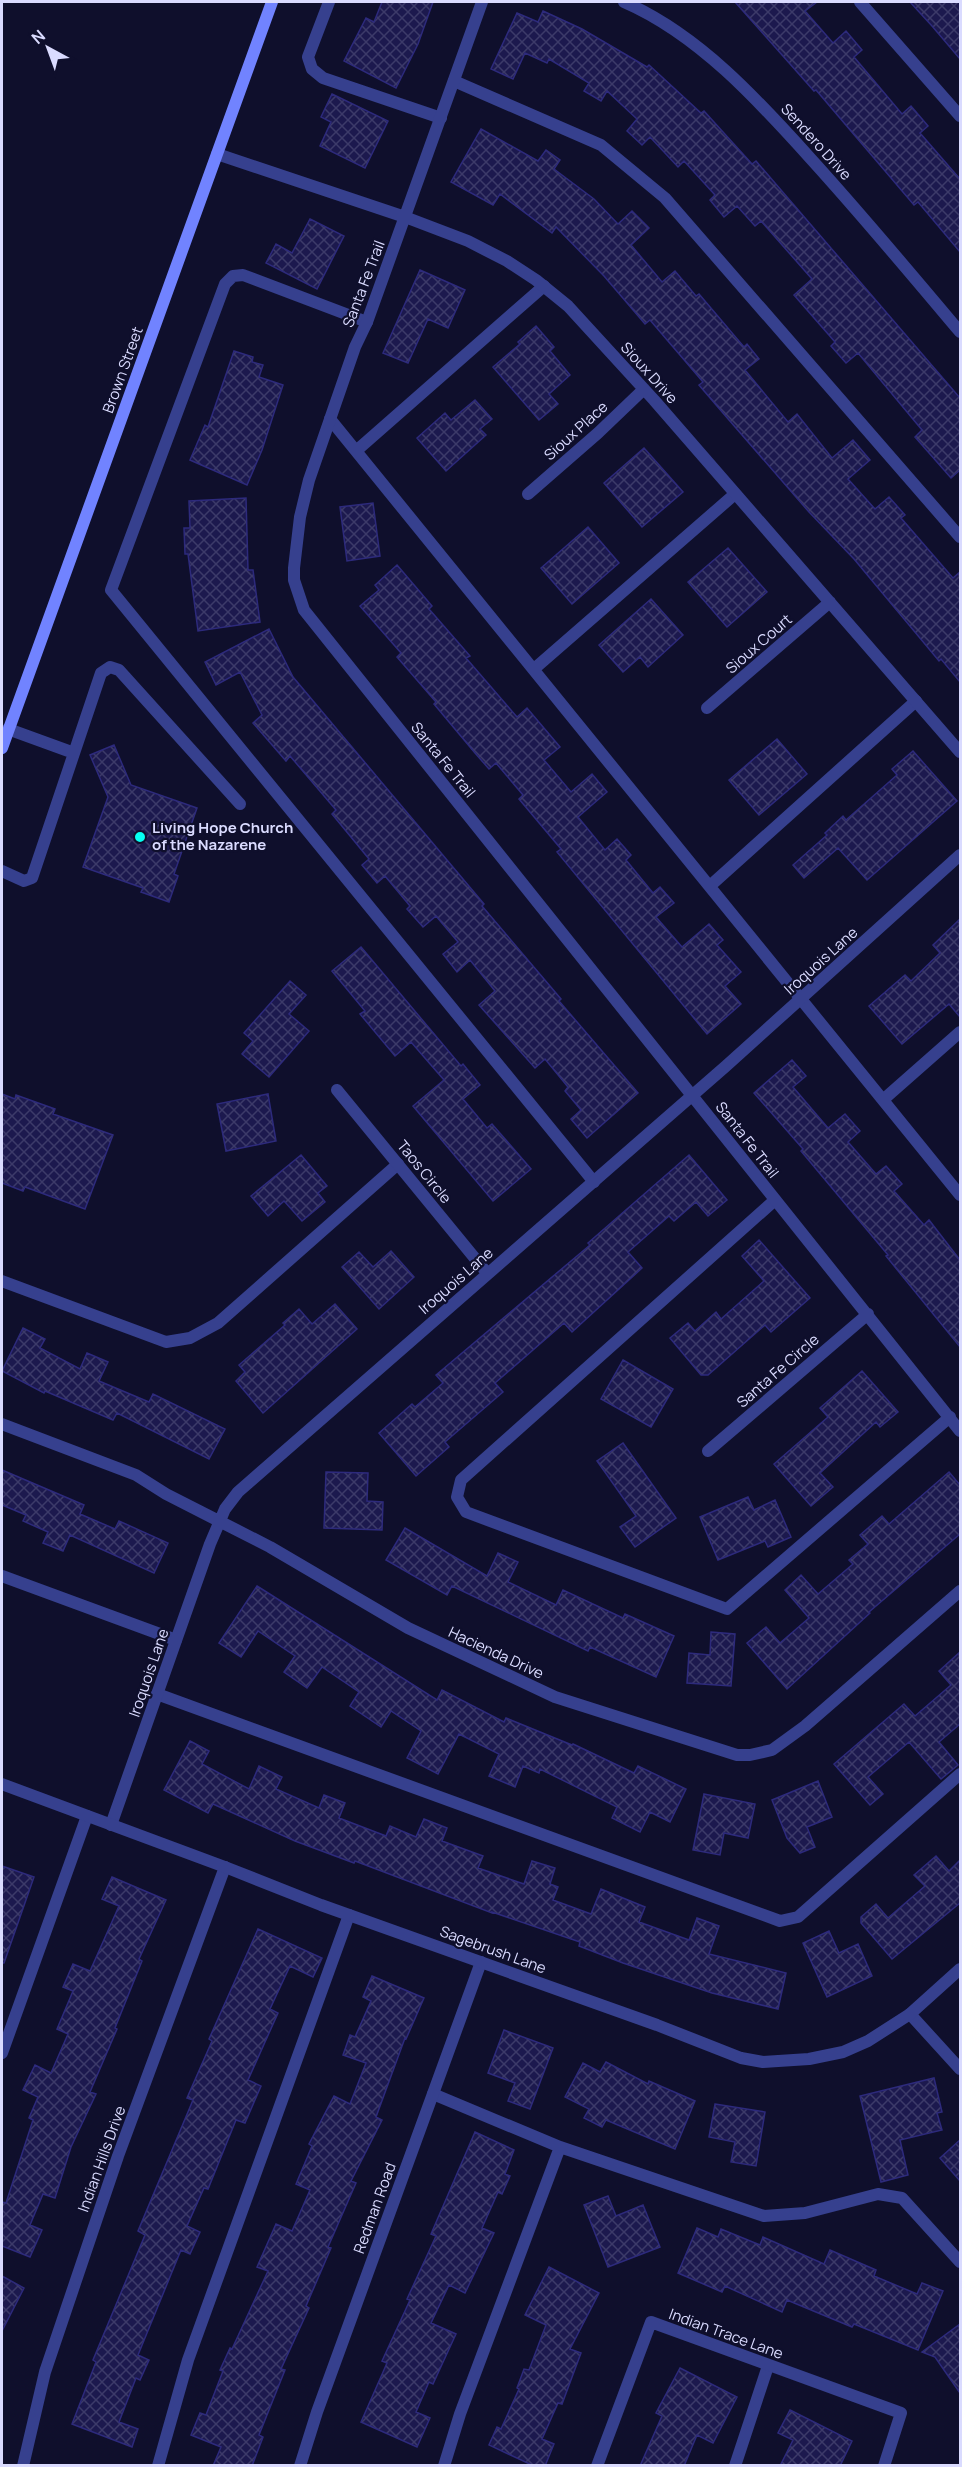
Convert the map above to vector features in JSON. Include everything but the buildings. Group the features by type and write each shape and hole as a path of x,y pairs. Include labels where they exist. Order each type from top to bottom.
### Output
{"main road":[{"name":"Brown Street","path":"2,748 272,2"}],"street":[{"path":"329,2 308,57 312,69 323,78 441,118"},
{"name":"Santa Fe Trail","path":"482,2 367,322 355,346 309,480 300,517 294,568 294,580 304,610 960,1431"},
{"name":"Sendero Drive","path":"624,2 640,5 738,80 837,187 960,332"},
{"path":"860,2 960,116"},
{"path":"454,81 601,146 665,198 960,537"},
{"name":"Sioux Drive","path":"217,154 405,217 478,246 507,261 568,306 644,389 960,753"},
{"path":"367,322 243,275 233,276 225,284 111,590 594,1182"},
{"path":"356,451 543,286"},
{"name":"Sioux Place","path":"528,494 644,389"},
{"path":"330,419 711,885 960,1195"},
{"path":"534,669 735,494"},
{"name":"Sioux Court","path":"707,708 830,602"},
{"path":"2,871 24,881 32,878 100,673 110,667 119,669 240,804"},
{"path":"711,885 916,701"},
{"path":"8,729 74,753"},
{"name":"Iroquois Lane","path":"111,1825 210,1544 225,1509 238,1492 693,1095 960,855"},
{"path":"884,1099 960,1032"},
{"name":"Taos Circle","path":"337,1090 487,1273"},
{"path":"2,1281 166,1342 190,1338 218,1323 398,1164"},
{"path":"775,1200 461,1480 457,1497 466,1512 727,1609 950,1418"},
{"name":"Santa Fe Circle","path":"708,1451 868,1314"},
{"name":"Hacienda Drive","path":"2,1424 136,1475 166,1494 270,1547 408,1628 546,1693 737,1755 750,1755 772,1750 805,1726 960,1591"},
{"path":"2,1576 176,1640"},
{"path":"158,1694 780,1921 798,1917 960,1774"},
{"name":"Sagebrush Lane","path":"2,1784 349,1915 657,2025 741,2058 763,2062 809,2059 843,2052 868,2041 910,2014 960,1969"},
{"path":"2,2053 87,1816"},
{"name":"Indian Hills Drive","path":"23,2466 52,2349 118,2156 225,1867"},
{"path":"158,2466 188,2360 349,1915"},
{"name":"Redman Road","path":"300,2466 317,2412 481,1962"},
{"path":"910,2014 960,2069"},
{"path":"433,2094 560,2147 764,2216 805,2213 878,2194 902,2198 960,2262"},
{"path":"444,2466 460,2414 560,2147"},
{"name":"Indian Trace Lane","path":"597,2466 651,2322 901,2413 884,2466"},
{"path":"735,2466 768,2366"}],"place":[{"name":"Living Hope Church of the Nazarene","path":"140,837"}]}
